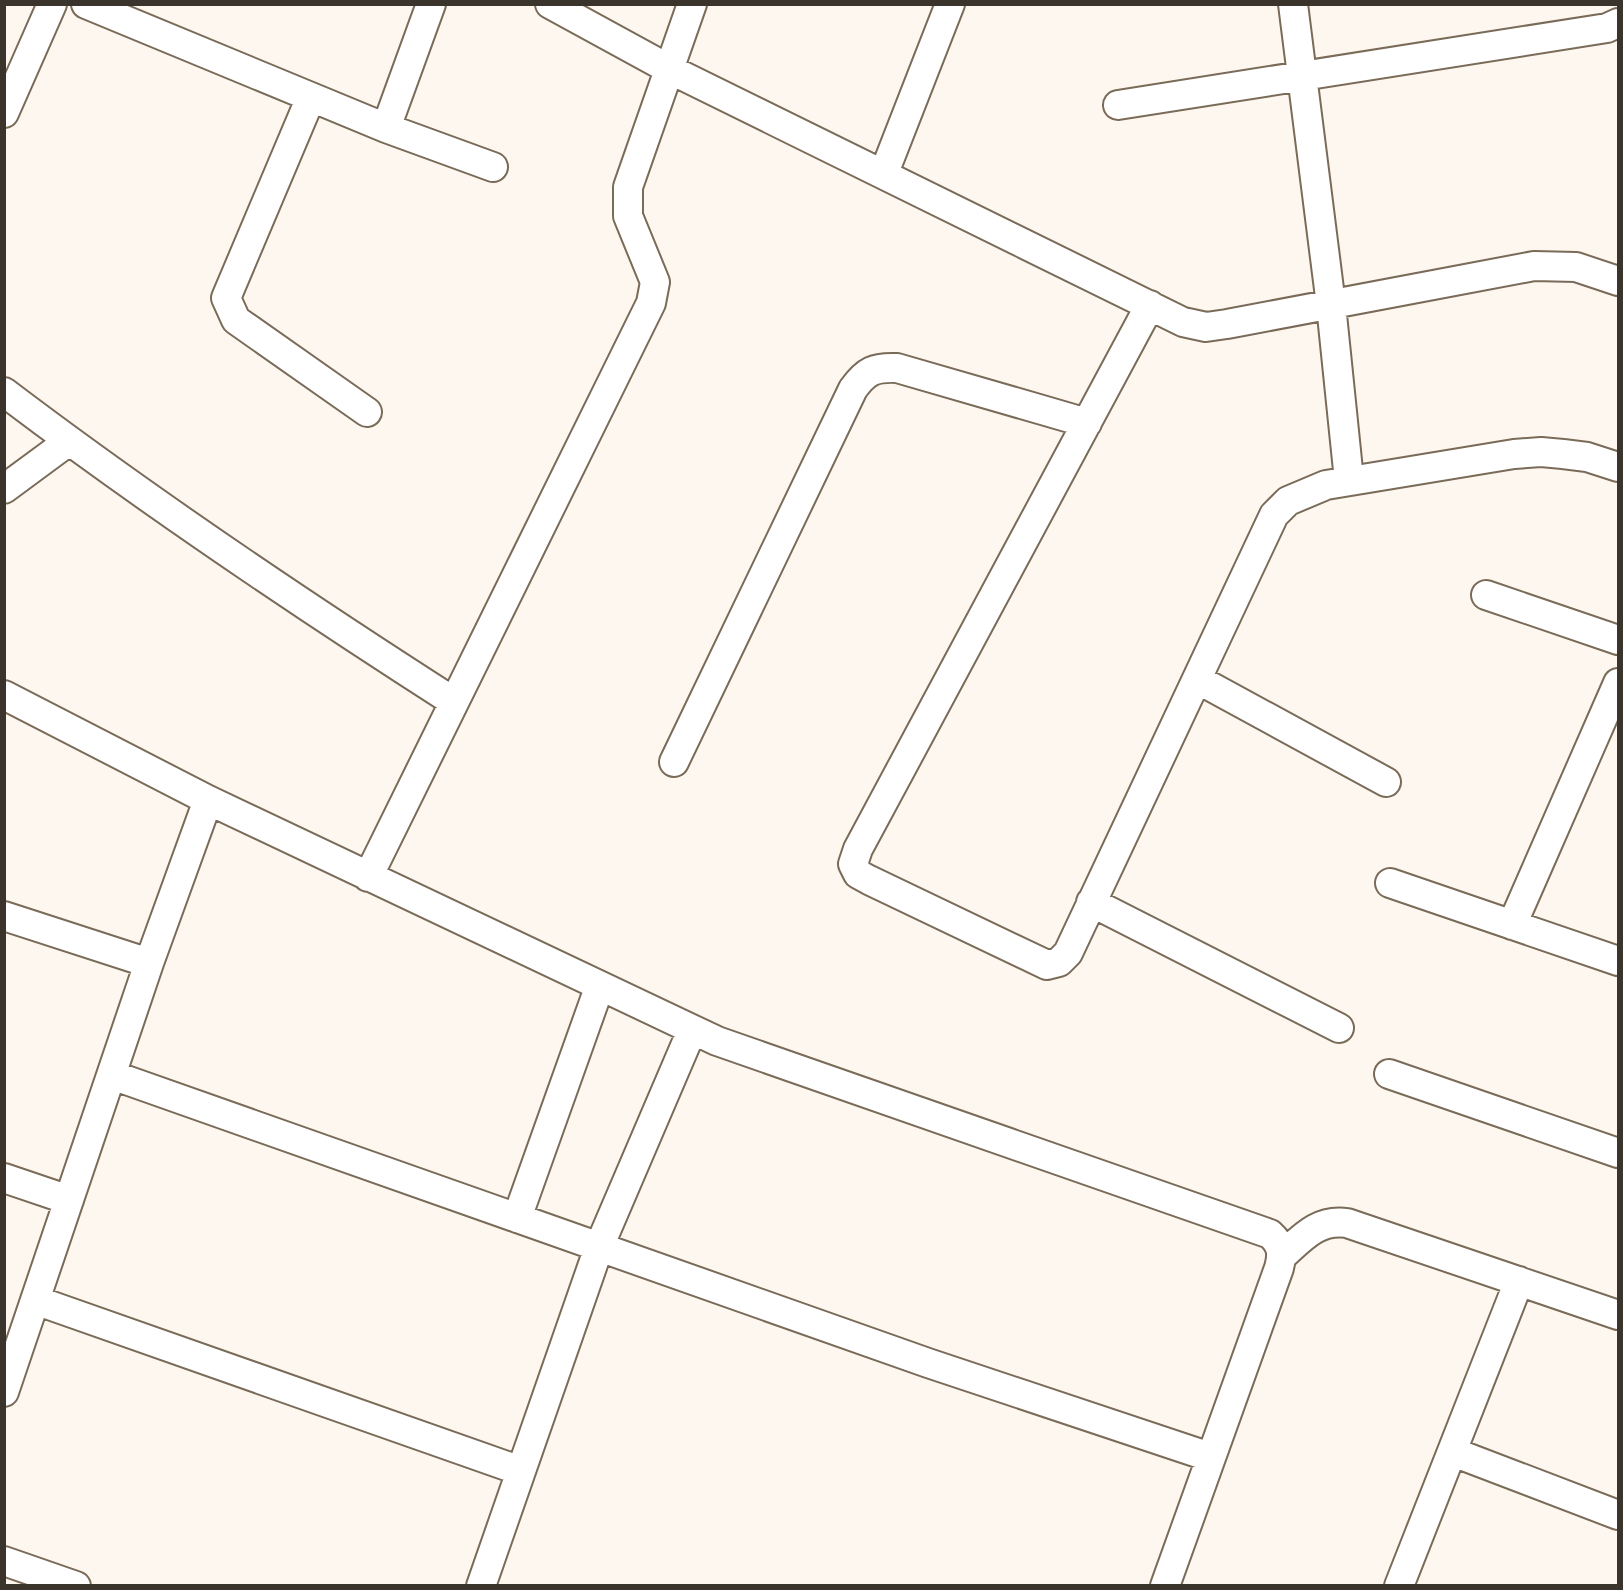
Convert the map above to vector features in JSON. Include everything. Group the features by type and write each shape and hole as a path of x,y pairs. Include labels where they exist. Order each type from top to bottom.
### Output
{"street":[{"path":"4,113 52,4"},
{"path":"86,4 386,128 493,167"},
{"path":"386,128 431,4"},
{"path":"550,4 669,69 885,173 1183,322 1206,327 1534,266 1576,267 1618,281"},
{"path":"368,877 651,303 655,282 628,216 628,187 692,4"},
{"path":"885,173 950,4"},
{"path":"1293,4 1349,480"},
{"path":"1118,105 1607,28 1618,23"},
{"path":"310,97 226,298 236,320 367,412"},
{"path":"1150,305 864,838 853,864 858,874 869,880 1047,965 1059,963 1068,953 1274,515 1288,501 1304,492 1349,480 1541,452 1587,457 1618,468"},
{"path":"674,762 853,389 864,374 878,367 897,368 1087,423"},
{"path":"4,392 69,441 337,627 454,702"},
{"path":"4,489 69,441"},
{"path":"1486,595 1618,640"},
{"path":"1197,679 1386,782"},
{"path":"1512,924 1618,683"},
{"path":"4,695 208,800 599,988 717,1041 1270,1234 1279,1242 1283,1255"},
{"path":"4,1392 149,963 208,800"},
{"path":"1390,883 1618,961"},
{"path":"1091,902 1339,1028"},
{"path":"4,916 149,963"},
{"path":"517,1218 599,988"},
{"path":"481,1586 599,1247 692,1029"},
{"path":"1389,1074 1618,1153"},
{"path":"112,1075 917,1359 1210,1457"},
{"path":"4,1178 69,1200"},
{"path":"1165,1586 1283,1255 1308,1234 1332,1221 1347,1223 1618,1315"},
{"path":"1399,1586 1520,1281"},
{"path":"35,1300 521,1471"},
{"path":"1453,1452 1618,1515"},
{"path":"4,1561 76,1586"}]}
